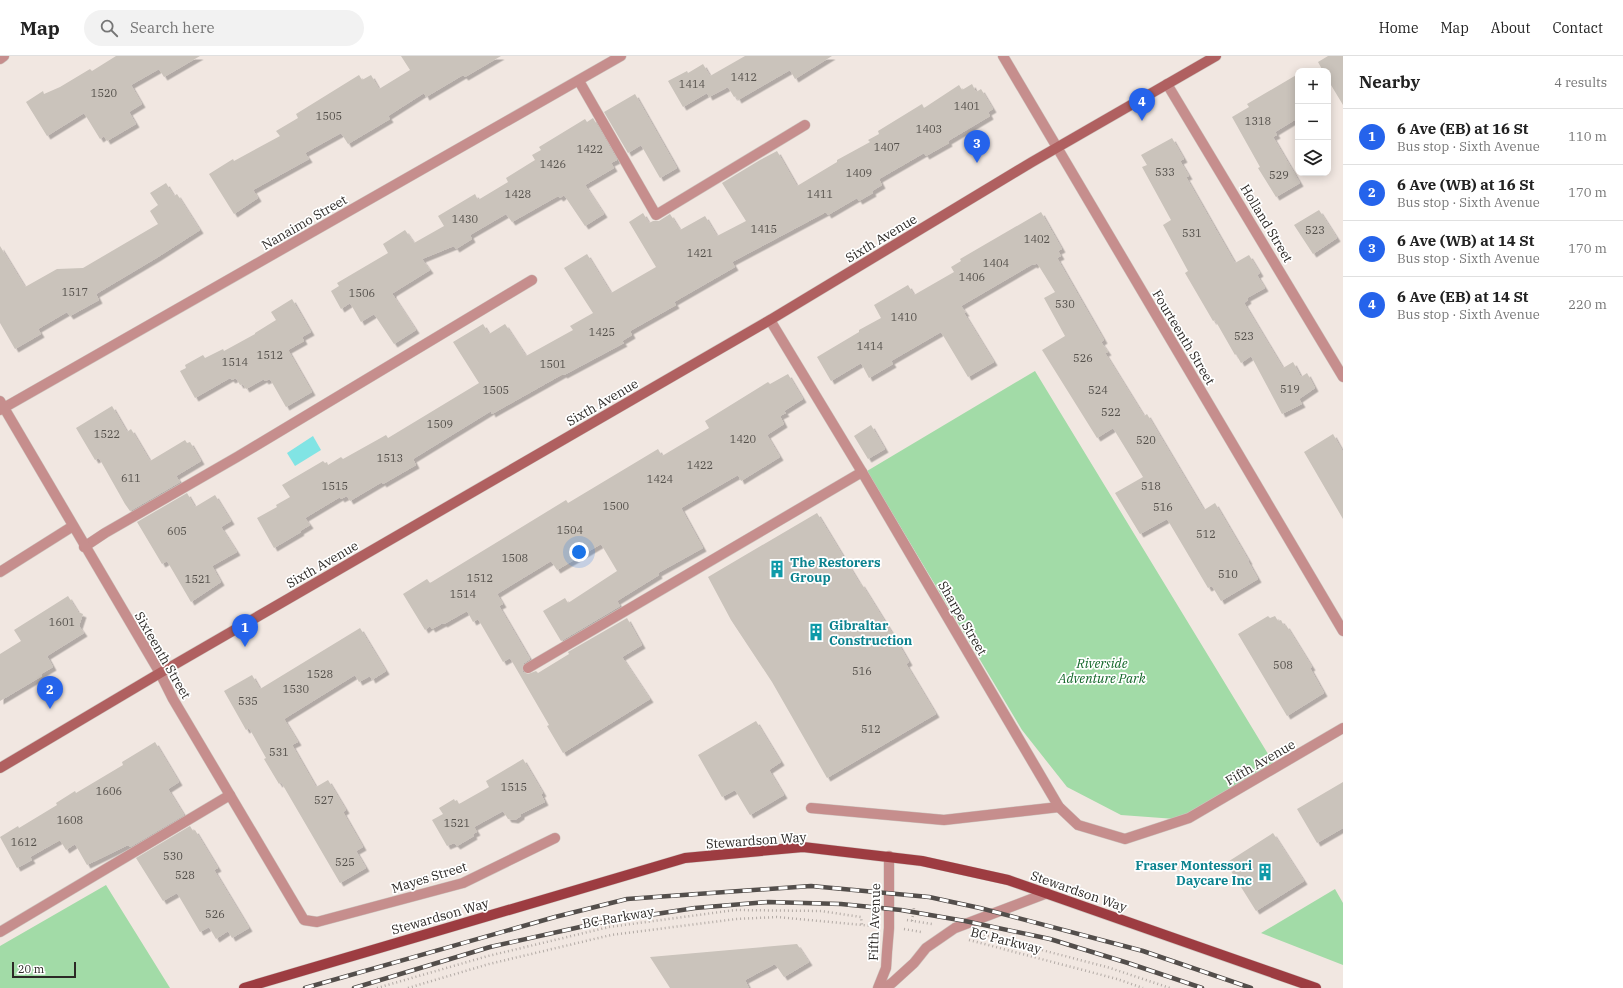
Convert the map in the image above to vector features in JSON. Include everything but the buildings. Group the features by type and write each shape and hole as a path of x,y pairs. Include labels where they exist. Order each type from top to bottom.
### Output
{"main road":[{"name":"Stewardson Way","path":"244,988 685,858 803,847 922,861 1008,880 1316,988"}],"street":[{"path":"0,59 4,56"},
{"name":"Nanaimo Street","path":"1,407 621,56"},
{"name":"Fourteenth Street","path":"1003,56 1343,631"},
{"name":"Sixth Avenue","path":"0,768 160,673 770,320 1057,147 1216,56"},
{"path":"579,81 656,215 805,125"},
{"name":"Holland Street","path":"1167,84 1343,377"},
{"path":"84,547 105,533 237,457 532,280"},
{"name":"Sharpe Street","path":"770,320 862,472 1059,807 1078,825 1125,838 1189,818"},
{"name":"Sixteenth Street","path":"1,407 160,673 173,699 304,920"},
{"path":"528,668 862,472"},
{"path":"0,572 73,526"},
{"name":"Fifth Avenue","path":"1189,818 1343,728"},
{"path":"0,932 230,795"},
{"path":"811,808 944,820 1059,807"},
{"name":"Mayes Street","path":"304,920 317,922 463,883 555,838"},
{"name":"Fifth Avenue","path":"878,988 886,968 889,928 889,856"},
{"path":"884,988 909,968 926,948 955,928 1047,893"}],"path":[{"path":"912,921 914,908"},
{"name":"BC Parkway","path":"377,988 488,956 609,927 727,911 778,910 821,912 861,917 862,925"},
{"name":"BC Parkway","path":"408,988 489,964 610,935 750,918 777,917 889,928 943,936 997,947 1117,979 1143,988"},
{"path":"907,920 934,924"},
{"name":"BC Parkway","path":"977,933 1107,967 1170,988"}],"green space":[{"name":"Riverside Adventure Park","path":"1035,371 1276,767 1189,820 1121,815 1067,787 1022,730 867,471"},
{"path":"106,885 170,988 0,988 0,946"},
{"path":"1335,889 1343,903 1343,965 1261,933"}],"water":[{"path":"313,436 321,450 295,466 287,453"}],"railway":[{"path":"305,988 555,917 627,899 811,886 929,897 980,908 1143,951 1251,988"},
{"path":"354,988 490,947 598,923 695,908 768,902 841,904 901,910 965,921 1050,939 1202,988"}],"place":[{"name":"6 Ave (EB) at 14 St","path":"1142,121"},
{"name":"6 Ave (WB) at 14 St","path":"977,163"},
{"name":"The Restorers Group","path":"777,569"},
{"name":"Gibraltar Construction","path":"816,632"},
{"name":"6 Ave (EB) at 16 St","path":"245,647"},
{"name":"6 Ave (WB) at 16 St","path":"50,709"},
{"name":"Fraser Montessori Daycare Inc","path":"1265,872"}]}
